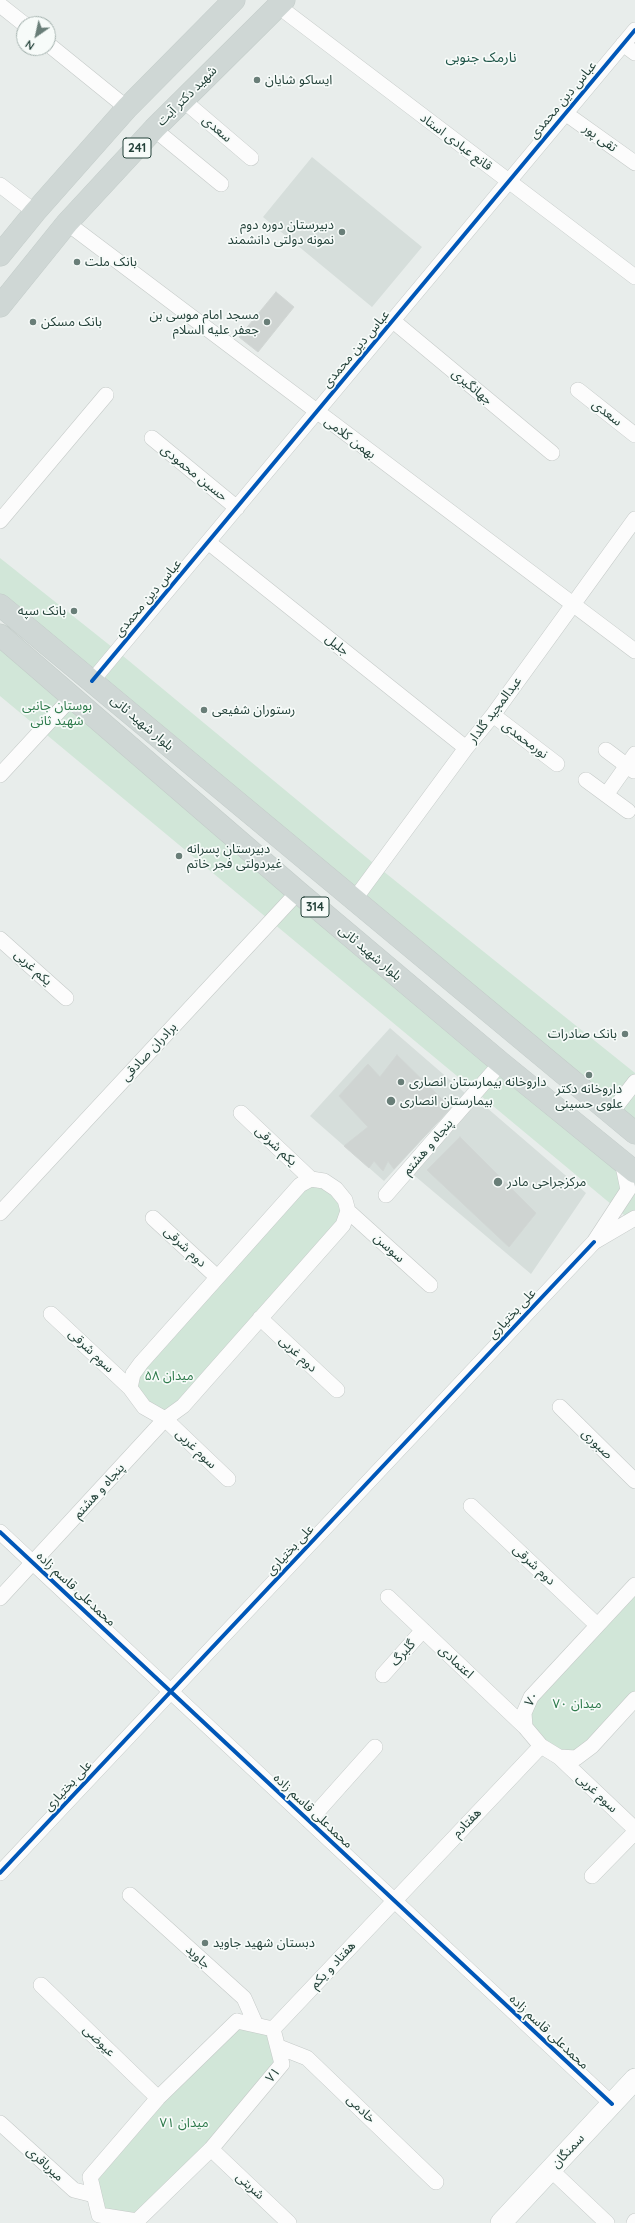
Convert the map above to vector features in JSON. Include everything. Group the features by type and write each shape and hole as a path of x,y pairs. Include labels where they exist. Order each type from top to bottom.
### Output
{"main road":[{"name":"241","path":"0,255 35,212 126,108 234,0"},
{"name":"شهید دکتر آیت","path":"0,306 67,223 183,100 281,3"},
{"name":"بلوار شهید ثانی","path":"0,605 635,1133"},
{"name":"بلوار شهید ثانی","path":"0,635 298,892 501,1063 628,1166"},
{"path":"592,1137 611,1113"},
{"name":"سمنگان","path":"501,2223 635,2079"}],"street":[{"name":"قانع عبادی استاد","path":"281,3 508,182 635,277"},
{"path":"0,5 16,18"},
{"name":"عباس دین محمدی","path":"92,681 635,30"},
{"path":"623,44 635,53"},
{"path":"56,51 126,108"},
{"name":"سعدی","path":"183,100 251,158"},
{"name":"تقی پور","path":"565,113 635,163"},
{"path":"154,130 221,184"},
{"path":"0,185 35,212"},
{"name":"بهمن کلامی","path":"67,223 316,413 635,652"},
{"name":"جهانگیری","path":"392,320 552,453"},
{"name":"سعدی","path":"578,390 635,435"},
{"path":"0,521 106,395"},
{"name":"حسین محمودی","path":"152,438 236,508"},
{"name":"عبدالمجید گلدار","path":"354,900 492,715 635,519"},
{"name":"جلیل","path":"208,542 466,748"},
{"path":"0,775 72,697"},
{"name":"نورمحمدی","path":"492,715 557,764"},
{"path":"606,750 632,764 606,795"},
{"path":"586,780 628,811"},
{"name":"برادران صادقی","path":"0,1213 298,892"},
{"name":"یکم غربی","path":"0,939 66,998"},
{"name":"پنجاه و هشتم","path":"386,1195 501,1063"},
{"path":"611,1113 635,1082"},
{"name":"یکم شرقی","path":"241,1113 311,1179"},
{"path":"594,1242 628,1190 628,1166"},
{"path":"311,1179 324,1181 336,1189 345,1200 348,1211 343,1225 183,1406 165,1419 144,1407 130,1388 133,1374 217,1277 300,1186 311,1179"},
{"name":"سوسن","path":"348,1211 430,1285"},
{"name":"دوم شرقی","path":"153,1218 217,1277"},
{"path":"594,1242 635,1218"},
{"name":"علی بختیاری","path":"0,1873 594,1242"},
{"name":"سوم شرقی","path":"52,1314 130,1388"},
{"name":"دوم غربی","path":"260,1318 337,1390"},
{"name":"صبوری","path":"560,1407 635,1480"},
{"name":"پنجاه و هشتم","path":"0,1598 34,1563 165,1419"},
{"name":"سوم غربی","path":"165,1419 228,1479"},
{"name":"دوم شرقی","path":"471,1506 597,1625"},
{"name":"محمدعلی قاسم زاده","path":"0,1532 612,2104"},
{"name":"۷۰","path":"525,1727 524,1713 531,1697 635,1585"},
{"name":"اعتمادی","path":"388,1597 525,1727"},
{"name":"گلبرگ","path":"383,1675 423,1630"},
{"path":"525,1727 541,1746 559,1757 576,1758 592,1746 635,1699"},
{"name":"هفتادم","path":"394,1900 541,1746"},
{"path":"309,1821 375,1747"},
{"name":"سوم غربی","path":"559,1757 635,1829"},
{"path":"592,1876 635,1832"},
{"name":"جاوید","path":"130,1895 244,1998 256,2025"},
{"name":"هفتاد و یکم","path":"273,2029 394,1900"},
{"name":"عیوضی","path":"41,1985 158,2098"},
{"name":"۷۱","path":"237,2021 273,2029 279,2047 282,2064 211,2149 137,2221 95,2219 94,2195 90,2177 158,2098 237,2021"},
{"name":"خادمی","path":"279,2047 308,2058 436,2182"},
{"name":"میرباقری","path":"0,2123 74,2190 94,2195"},
{"name":"شربتی","path":"211,2149 289,2223"},
{"path":"551,2170 607,2223"}],"shaded area":[{"name":"دبیرستان دوره دوم نمونه دولتی دانشمند","path":"312,157 422,247 372,307 263,217"},
{"name":"بیمارستان انصاری","path":"390,1028 465,1093 384,1181 310,1116"},
{"name":"مرکزجراحی مادر","path":"479,1101 586,1193 531,1274 409,1171"}],"green space":[{"name":"بوستان جانبی شهید ثانی","path":"0,558 117,651 378,867 635,1073 635,1133 0,605"},
{"name":"بوستان جانبی شهید ثانی","path":"0,646 635,1172 635,1224 0,696"},
{"name":"میدان ۵۸","path":"324,1181 348,1211 175,1412 144,1407 133,1374 300,1185"},
{"name":"میدان ۷۰","path":"635,1585 635,1699 592,1746 559,1757 525,1727 531,1697"},
{"name":"میدان ۷۱","path":"237,2021 273,2029 282,2064 137,2221 99,2215 90,2177"}],"building":[{"name":"مسجد امام موسی بن جعفر علیه السلام","path":"276,292 294,307 258,352 239,337"},
{"name":"بیمارستان انصاری","path":"397,1055 451,1108 394,1169 388,1161 383,1171 374,1161 369,1168 344,1146 368,1127 339,1096 368,1064 380,1077"},
{"path":"460,1137 536,1213 509,1247 427,1170"}],"cycle path":[{"path":"92,681 635,30"},
{"path":"0,1873 594,1242"},
{"path":"0,1532 612,2104"}],"place":[{"name":"ایساکو شایان","path":"257,80"},
{"name":"دبیرستان دوره دوم نمونه دولتی دانشمند","path":"342,232"},
{"name":"بانک ملت","path":"77,262"},
{"name":"بانک مسکن","path":"33,322"},
{"name":"مسجد امام موسی بن جعفر علیه السلام","path":"267,322"},
{"name":"بانک سپه","path":"74,611"},
{"name":"رستوران شفیعی","path":"204,710"},
{"name":"دبیرستان پسرانه غیردولتی فجر خاتم","path":"179,856"},
{"name":"بانک صادرات","path":"625,1034"},
{"name":"داروخانه دکتر علوی حسینی","path":"589,1075"},
{"name":"داروخانه بیمارستان انصاری","path":"401,1082"},
{"name":"بیمارستان انصاری","path":"391,1101"},
{"name":"مرکزجراحی مادر","path":"498,1182"},
{"name":"دبستان شهید جاوید","path":"205,1943"}],"district":[{"name":"نارمک جنوبی","path":"481,58"}]}
